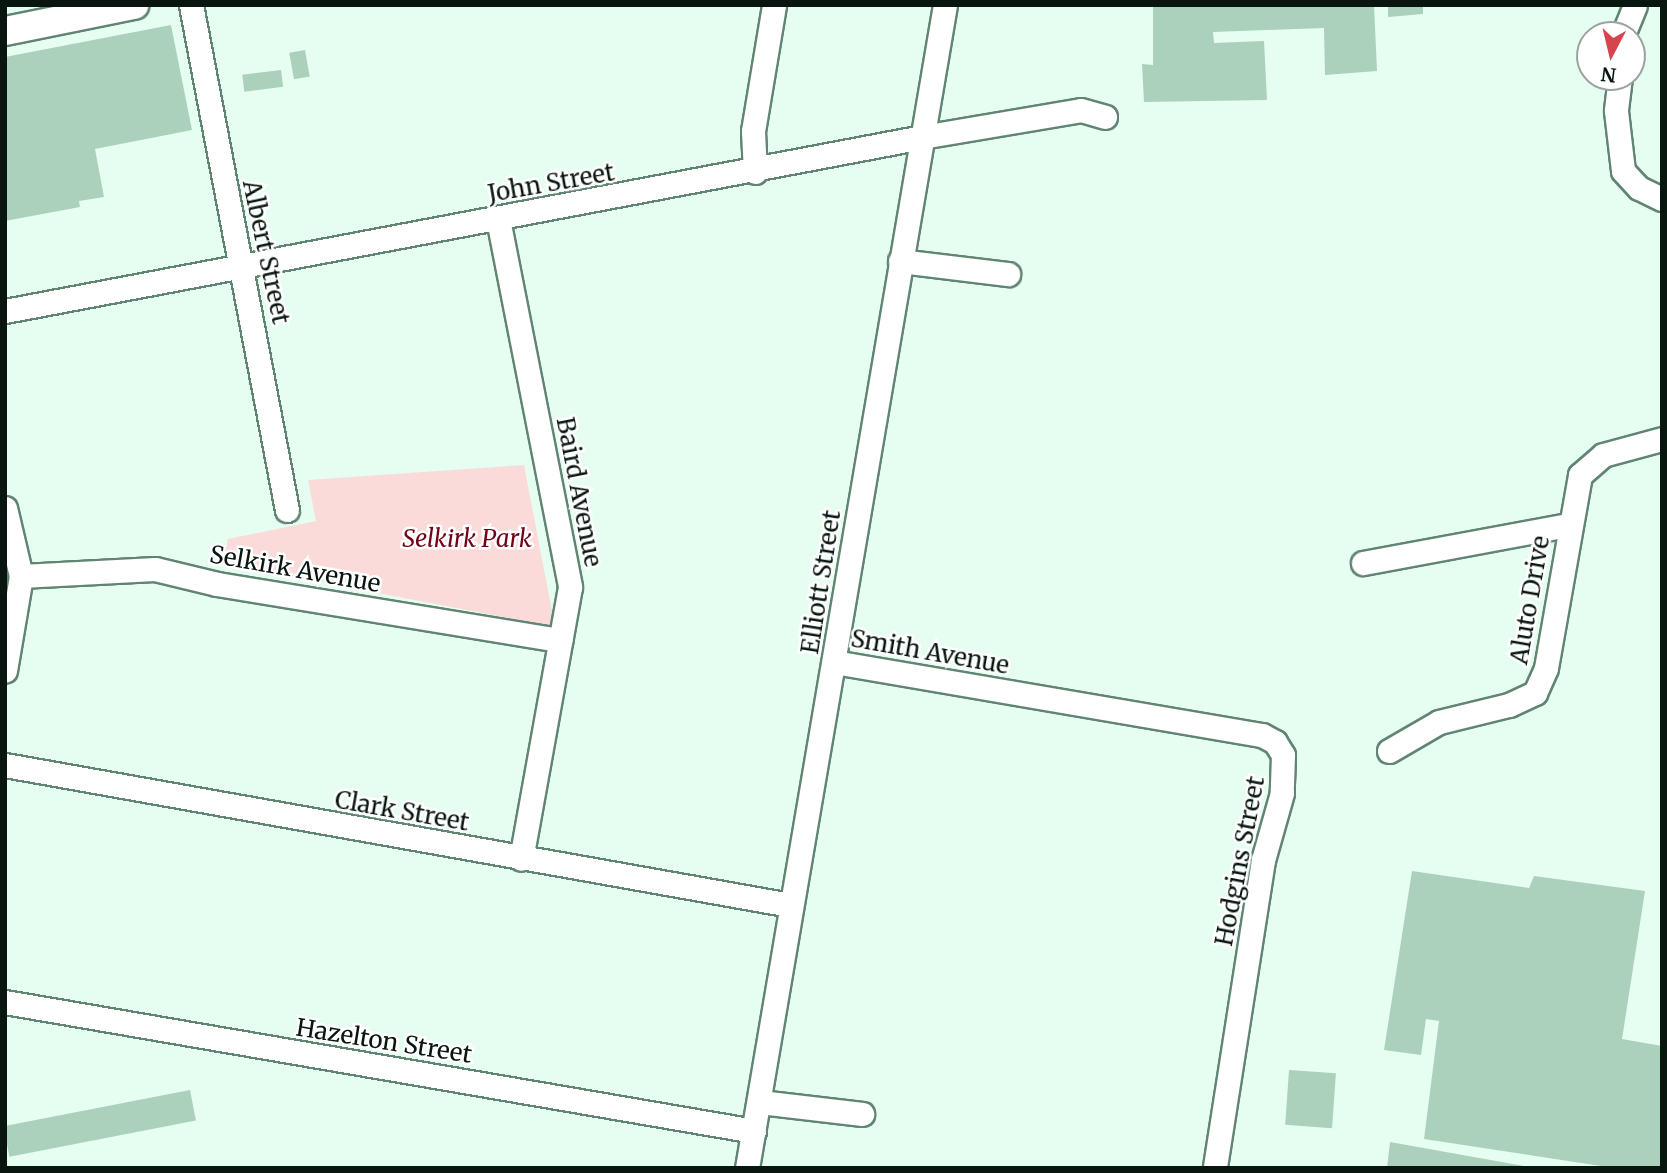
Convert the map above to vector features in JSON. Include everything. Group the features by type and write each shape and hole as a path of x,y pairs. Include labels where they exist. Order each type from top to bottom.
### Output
{"main road":[{"path":"5,31 134,5"}],"street":[{"name":"Albert Street","path":"191,5 210,123 244,264 287,510"},
{"path":"755,172 753,131 774,5"},
{"name":"Elliott Street","path":"747,1168 945,5"},
{"path":"1619,91 1617,150 1623,171 1639,188 1662,199"},
{"name":"John Street","path":"5,312 244,264 755,172 922,137 1081,110 1105,117"},
{"name":"Baird Avenue","path":"498,219 570,587 521,859"},
{"path":"900,261 1009,274"},
{"name":"Aluto Drive","path":"1389,751 1439,722 1509,705 1535,694 1546,668 1576,488 1586,465 1617,449 1654,440"},
{"path":"5,508 21,576 5,671"},
{"path":"1363,564 1569,525"},
{"name":"Selkirk Avenue","path":"21,576 155,569 218,584 560,640"},
{"name":"Smith Avenue","path":"834,662 1017,693"},
{"name":"Hodgins Street","path":"1017,693 1262,735 1275,743 1283,755 1282,793 1263,860 1215,1168"},
{"name":"Clark Street","path":"5,765 790,905"},
{"name":"Hazelton Street","path":"5,1002 754,1131"},
{"path":"760,1102 862,1114"}],"green space":[{"name":"Selkirk Park","path":"524,465 555,627 222,563 228,539 316,521 308,480"}],"building":[{"path":"1153,5 1374,5 1377,71 1325,75 1324,28 1213,32 1214,43 1264,41 1267,100 1144,102 1142,64 1153,65"},
{"path":"1388,5 1423,5 1423,14 1388,17"},
{"path":"171,25 192,130 95,149 104,197 79,201 80,207 5,221 5,57"},
{"path":"305,50 310,77 294,79 289,53"},
{"path":"281,70 283,87 244,92 242,75"},
{"path":"1412,871 1529,888 1534,876 1645,891 1622,1039 1662,1046 1660,1168 1614,1168 1424,1139 1439,1021 1426,1019 1421,1055 1384,1050"},
{"path":"1289,1070 1336,1073 1332,1128 1285,1125"},
{"path":"190,1090 196,1120 9,1157 5,1126"},
{"path":"1390,1142 1524,1166 1524,1168 1387,1168"}]}
